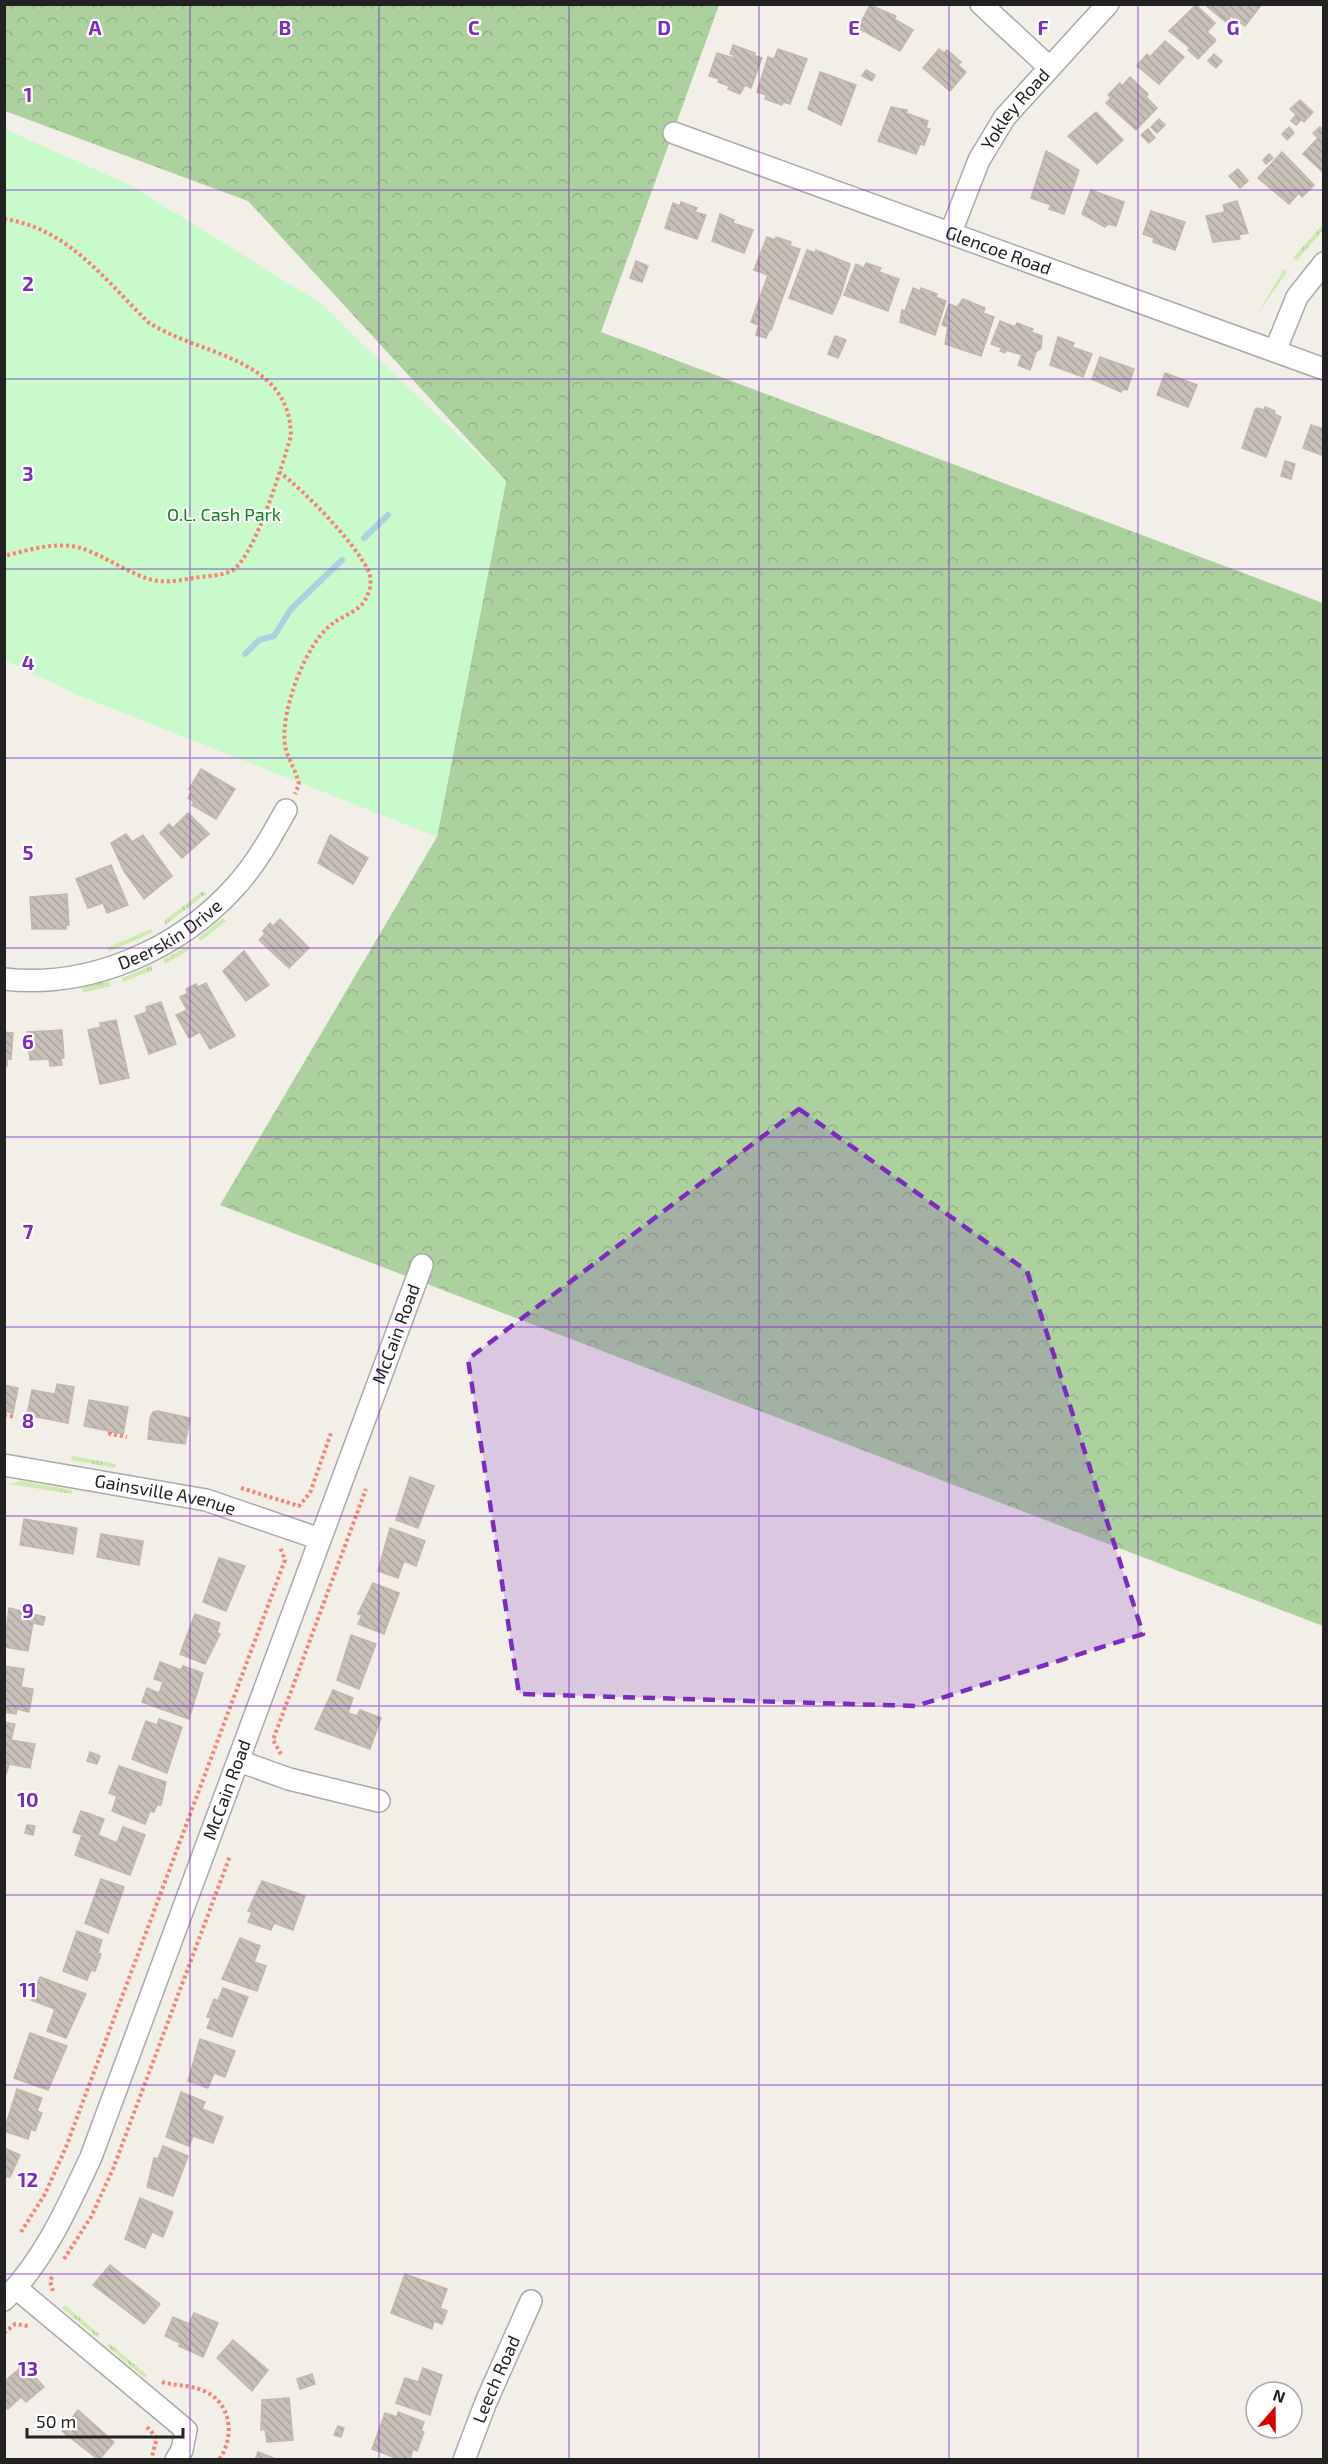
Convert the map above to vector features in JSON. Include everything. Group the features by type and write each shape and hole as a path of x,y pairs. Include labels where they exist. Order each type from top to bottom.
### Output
{"street":[{"path":"981,4 1049,67"},
{"name":"Yokley Road","path":"951,232 970,180 987,145 1005,117 1108,4"},
{"name":"Glencoe Road","path":"674,133 1323,369"},
{"path":"1275,351 1298,297 1323,263"},
{"name":"Deerskin Drive","path":"4,979 55,979 91,973 135,958 167,942 209,912 236,886 262,852 286,810"},
{"name":"McCain Road","path":"10,2294 63,2217 91,2157 422,1265"},
{"name":"Gainsville Avenue","path":"4,1466 206,1500 320,1539"},
{"path":"239,1761 274,1774 380,1801"},
{"path":"10,2294 181,2424 186,2430 186,2440 176,2460"},
{"name":"Leech Road","path":"464,2460 486,2402 531,2301"}],"path":[{"path":"4,219 31,224 65,242 148,322 164,333 244,362 258,371 285,406 291,420 291,436 252,543 232,571 174,581 156,581 145,578 88,550 70,545 37,548 4,556"},
{"path":"279,472 300,487 351,546 369,571 371,585 367,600 330,625 314,645 293,691 284,728 285,747 299,784 286,810"},
{"path":"4,1415 16,1417"},
{"path":"110,1432 110,1434 127,1437"},
{"path":"234,1486 299,1506 310,1493 331,1433"},
{"path":"287,1757 280,1753 273,1740 366,1489"},
{"path":"21,2232 45,2194 66,2147 285,1560 281,1548 273,1544"},
{"path":"58,2296 53,2292 50,2281 86,2227 105,2187 230,1856"},
{"path":"4,2332 19,2324 34,2331"},
{"path":"153,2377 171,2385 204,2391 222,2406 229,2430 227,2446 219,2460"},
{"path":"138,2420 157,2438 151,2460"}],"highlighted area":[{"path":"799,1109 1027,1271 1143,1634 916,1706 519,1694 468,1359"}],"green space":[{"path":"4,5 719,5 601,332 1323,603 1323,1626 220,1205 437,837 506,481 248,201 5,111"},
{"name":"O.L. Cash Park","path":"4,125 14,133 132,186 320,303 506,481 437,837 78,695 5,660"},
{"path":"1323,224 1323,230 1296,261 1293,258"},
{"path":"1284,269 1287,272 1256,316"},
{"path":"203,891 206,894 165,925 165,920"},
{"path":"223,918 226,921 201,941 198,938"},
{"path":"151,929 153,932 109,952 107,948"},
{"path":"188,946 191,949 165,964 163,960"},
{"path":"151,966 153,970 123,982 122,978"},
{"path":"109,981 111,986 83,993 82,987"},
{"path":"72,1456 116,1464 115,1468 71,1460"},
{"path":"21,1481 72,1490 72,1494 9,1484"},
{"path":"65,2305 99,2334 97,2337 62,2308"},
{"path":"109,2343 147,2375 145,2378 107,2346"}],"building":[{"path":"1204,4 1262,4 1245,26 1231,16 1226,22"},
{"path":"870,5 896,16 894,19 913,30 900,51 858,28"},
{"path":"1196,5 1215,23 1207,32 1216,40 1198,59 1188,50 1190,48 1169,31"},
{"path":"1165,41 1184,57 1159,84 1137,66 1147,54 1150,57"},
{"path":"733,45 755,53 751,65 756,56 762,58 751,88 745,85 740,94 718,82 719,79 709,76 717,53 733,58 734,55 730,54"},
{"path":"778,49 807,59 790,104 783,102 782,105 765,99 766,95 757,92 768,57 774,59"},
{"path":"939,49 944,53 947,50 961,62 958,65 966,72 950,91 923,68"},
{"path":"1214,54 1222,61 1216,68 1208,61"},
{"path":"866,70 875,75 872,81 862,76"},
{"path":"820,72 856,85 841,125 808,109"},
{"path":"1130,77 1148,94 1146,97 1157,108 1136,130 1106,103 1111,98 1108,95 1120,83 1122,86"},
{"path":"1300,100 1313,112 1304,122 1290,109"},
{"path":"891,107 907,110 906,113 928,121 926,128 930,129 924,145 920,144 916,154 878,141"},
{"path":"1096,112 1123,140 1097,164 1068,136"},
{"path":"1296,115 1301,120 1296,125 1291,121"},
{"path":"1159,119 1165,125 1157,133 1151,127"},
{"path":"1289,127 1294,133 1287,140 1282,134"},
{"path":"1320,127 1324,130 1323,172 1303,154 1318,138 1313,133"},
{"path":"1148,129 1155,138 1149,143 1141,135"},
{"path":"1046,151 1079,170 1064,214 1049,209 1051,205 1031,198"},
{"path":"1282,152 1314,185 1302,197 1299,193 1289,204 1258,178"},
{"path":"1269,154 1273,158 1266,164 1263,160"},
{"path":"1238,169 1248,181 1240,188 1229,176"},
{"path":"1091,190 1124,202 1116,226 1108,224 1105,227 1082,214"},
{"path":"1237,201 1248,233 1239,235 1240,239 1213,242 1206,216 1225,212 1223,205"},
{"path":"681,202 697,208 695,212 706,215 697,239 665,228 673,203 680,206"},
{"path":"1151,211 1185,222 1175,250 1153,242 1154,238 1143,234"},
{"path":"720,214 734,220 733,223 753,230 744,253 712,241"},
{"path":"767,237 775,240 776,237 791,242 790,246 800,249 771,330 751,322 768,275 754,270"},
{"path":"807,250 815,253 816,250 850,264 832,314 789,298"},
{"path":"636,261 648,266 642,282 630,278"},
{"path":"866,263 881,268 879,272 899,279 888,311 844,295 856,264 864,268"},
{"path":"913,288 920,291 921,288 937,294 936,297 946,301 935,335 900,322 902,310 905,311"},
{"path":"963,299 985,308 983,313 994,317 981,356 945,344 948,327 942,325 949,304 957,307"},
{"path":"1000,321 1015,327 1017,323 1033,329 1031,332 1042,336 1041,348 1036,352 1030,370 1018,365 1022,355 1006,350 1005,353 1000,351 1002,348 991,344"},
{"path":"758,327 769,331 766,338 756,335"},
{"path":"835,336 846,340 838,358 828,354"},
{"path":"1058,337 1074,343 1072,347 1092,354 1083,377 1050,365"},
{"path":"1100,357 1134,369 1127,390 1123,389 1121,392 1092,379"},
{"path":"1165,373 1197,385 1188,407 1157,395"},
{"path":"1265,407 1275,411 1274,414 1281,417 1266,457 1242,448 1255,410 1257,408 1264,410"},
{"path":"1311,425 1324,429 1324,456 1303,448"},
{"path":"1285,461 1295,464 1291,479 1281,476"},
{"path":"201,769 235,789 216,819 192,805 194,802 188,798 192,791 189,789"},
{"path":"188,813 209,834 182,858 160,833 169,824 173,828"},
{"path":"126,834 132,842 143,835 172,876 144,899 124,871 111,843"},
{"path":"330,835 368,858 353,884 318,863"},
{"path":"111,865 128,905 107,913 103,903 88,908 76,879"},
{"path":"67,894 69,925 66,925 66,929 32,929 30,897"},
{"path":"280,919 309,948 289,968 259,940 270,923 273,926"},
{"path":"244,951 269,985 246,1001 223,971"},
{"path":"206,983 235,1036 210,1049 200,1032 189,1038 176,1015 187,1010 180,997 188,993 186,989 196,984 198,987"},
{"path":"161,1002 176,1044 149,1054 135,1016 147,1012 146,1007"},
{"path":"116,1020 129,1078 100,1084 88,1030 101,1027 100,1023"},
{"path":"62,1030 64,1058 61,1058 62,1065 50,1066 49,1059 30,1060 27,1032"},
{"path":"4,1032 13,1033 11,1059 7,1059 7,1066 4,1066"},
{"path":"57,1384 74,1387 68,1423 27,1415 32,1390 55,1394"},
{"path":"4,1385 18,1388 13,1413 4,1411"},
{"path":"89,1400 128,1407 123,1434 84,1426"},
{"path":"153,1412 190,1418 185,1444 148,1439 150,1418"},
{"path":"410,1477 434,1486 418,1528 396,1520"},
{"path":"24,1519 77,1528 73,1554 20,1545"},
{"path":"390,1528 425,1541 416,1566 404,1561 398,1578 378,1571"},
{"path":"101,1534 143,1541 139,1565 97,1557"},
{"path":"219,1558 245,1566 226,1611 203,1602"},
{"path":"373,1583 399,1593 384,1634 358,1624 362,1615 358,1614"},
{"path":"9,1608 45,1617 43,1625 33,1623 28,1651 4,1647"},
{"path":"195,1614 220,1623 217,1633 220,1634 205,1664 180,1654"},
{"path":"351,1635 376,1644 359,1689 337,1680"},
{"path":"160,1662 181,1670 183,1666 203,1673 189,1719 142,1702 147,1688 159,1693 163,1682 154,1679"},
{"path":"4,1666 24,1669 21,1687 33,1689 29,1712 17,1709 16,1714 4,1712"},
{"path":"333,1690 353,1698 348,1713 357,1716 360,1710 381,1718 370,1749 315,1729"},
{"path":"159,1719 182,1727 167,1773 132,1759 146,1721 157,1725"},
{"path":"4,1722 15,1724 11,1740 35,1744 30,1768 9,1764 6,1775"},
{"path":"90,1752 100,1756 97,1764 87,1761"},
{"path":"119,1766 166,1782 161,1805 157,1805 154,1812 150,1811 145,1824 112,1811 117,1796 109,1793"},
{"path":"81,1811 104,1819 98,1835 117,1843 123,1827 145,1835 130,1875 75,1855 82,1835 73,1832"},
{"path":"27,1825 35,1826 33,1835 25,1833"},
{"path":"101,1879 124,1887 108,1933 85,1923"},
{"path":"262,1881 305,1896 293,1930 274,1923 271,1930 248,1922 252,1912 248,1911"},
{"path":"77,1931 102,1940 98,1953 101,1954 95,1971 91,1970 87,1980 63,1971"},
{"path":"240,1938 260,1946 254,1962 266,1966 257,1991 222,1979"},
{"path":"40,1977 86,1994 66,2038 47,2031 55,2009 31,2000"},
{"path":"223,1988 248,1997 232,2037 207,2028 211,2018 207,2017 214,1999 218,2001"},
{"path":"30,2033 67,2046 48,2090 14,2078"},
{"path":"200,2039 235,2051 225,2077 214,2073 208,2088 188,2081"},
{"path":"17,2089 42,2098 37,2111 42,2113 35,2131 31,2129 28,2139 4,2131"},
{"path":"181,2092 205,2102 202,2109 223,2117 213,2143 193,2136 189,2146 166,2137"},
{"path":"163,2146 188,2156 173,2196 147,2187 154,2158 158,2159"},
{"path":"4,2148 20,2155 10,2177 7,2176 4,2180"},
{"path":"140,2198 173,2212 163,2237 152,2232 145,2248 125,2239"},
{"path":"110,2265 160,2304 144,2324 93,2285"},
{"path":"405,2274 447,2289 440,2308 447,2311 442,2324 434,2321 432,2329 391,2313"},
{"path":"194,2313 218,2323 203,2357 179,2346 180,2343 165,2336 173,2317 189,2324"},
{"path":"233,2340 268,2370 252,2391 217,2358"},
{"path":"24,2365 44,2387 26,2402 21,2397 8,2409 4,2406 4,2386 7,2384 5,2381"},
{"path":"423,2368 442,2375 430,2415 396,2403 405,2378 418,2382"},
{"path":"312,2374 315,2384 300,2389 297,2379"},
{"path":"289,2398 293,2440 267,2442 265,2429 261,2430 262,2400"},
{"path":"78,2410 114,2442 99,2460 62,2431"},
{"path":"398,2412 424,2422 421,2431 424,2432 417,2451 413,2449 410,2460 396,2458 372,2449 385,2413 397,2417"},
{"path":"338,2426 344,2428 341,2437 334,2435"},
{"path":"258,2452 278,2460 255,2460"}],"waterway":[{"path":"364,538 388,515"},
{"path":"245,654 259,640 274,636 291,609 342,560"}]}
